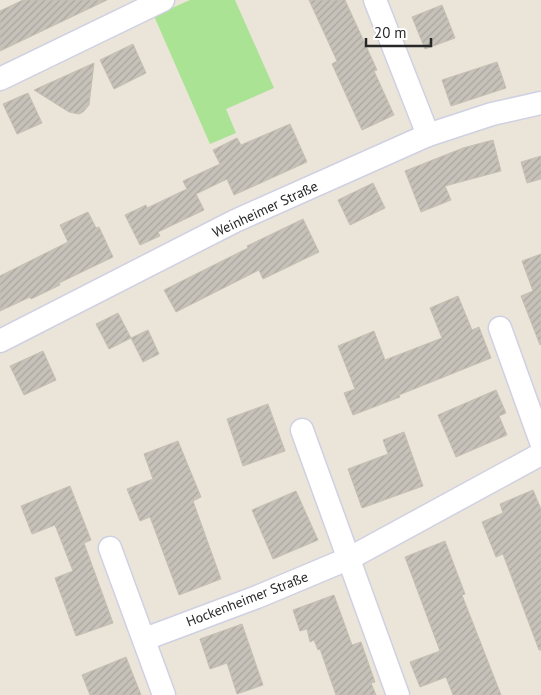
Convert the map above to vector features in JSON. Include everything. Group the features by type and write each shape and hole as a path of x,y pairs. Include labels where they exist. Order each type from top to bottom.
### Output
{"street":[{"path":"0,79 163,0"},
{"path":"374,0 428,135"},
{"name":"Weinheimer Straße","path":"0,341 235,222 428,135 492,114 541,103"},
{"path":"500,328 541,442"},
{"path":"302,430 350,558 398,695"},
{"name":"Hockenheimer Straße","path":"145,639 257,598 350,558 541,454"},
{"path":"110,548 164,695"}],"green space":[{"path":"190,0 235,0 274,88 226,109 236,133 210,144 154,16"}],"building":[{"path":"23,0 107,0 0,51 0,11"},
{"path":"309,0 345,0 377,70 374,71 394,115 362,130 332,64 337,61"},
{"path":"442,5 455,38 425,49 412,17"},
{"path":"133,44 146,73 114,89 100,60"},
{"path":"497,62 506,88 451,106 442,80"},
{"path":"94,63 89,105 79,114 69,112 34,90"},
{"path":"28,93 42,123 17,134 3,104"},
{"path":"290,124 307,162 234,195 227,179 196,194 204,210 158,232 160,236 140,245 125,215 146,205 147,208 187,189 183,181 220,164 213,150 237,138 241,145"},
{"path":"493,140 501,171 445,186 451,200 421,212 405,171 463,148"},
{"path":"541,156 541,179 527,183 521,162"},
{"path":"373,183 385,208 350,225 338,200"},
{"path":"88,212 96,228 99,227 113,257 31,299 30,297 0,311 0,276 68,242 60,225"},
{"path":"303,219 319,252 263,279 259,270 176,312 164,290"},
{"path":"541,254 540,345 521,296 533,291 522,261"},
{"path":"458,296 472,330 479,327 491,358 353,415 344,393 355,389 338,346 374,331 385,360 442,338 430,308"},
{"path":"118,313 131,338 109,349 96,324"},
{"path":"148,330 159,354 143,362 131,338"},
{"path":"43,351 56,380 24,395 10,366"},
{"path":"496,390 506,413 499,416 507,435 456,457 438,415"},
{"path":"268,404 285,451 243,466 227,419"},
{"path":"404,432 423,486 362,508 348,469 388,454 383,440"},
{"path":"178,441 201,497 193,501 221,579 179,595 150,517 140,521 127,489 153,479 144,454"},
{"path":"70,486 91,540 84,543 113,623 76,636 55,578 73,571 55,525 32,534 21,506"},
{"path":"533,490 541,509 541,650 539,650 503,554 496,557 482,522 503,513 500,504"},
{"path":"296,491 318,540 273,559 252,510"},
{"path":"445,541 465,594 462,595 501,695 453,695 446,677 420,687 410,662 440,651 405,557"},
{"path":"334,595 352,645 361,642 375,682 371,683 376,695 336,695 320,649 318,650 314,640 310,642 307,629 300,631 293,610"},
{"path":"242,624 263,685 237,694 227,663 210,669 200,639"},
{"path":"126,657 141,695 90,695 82,675"}]}
